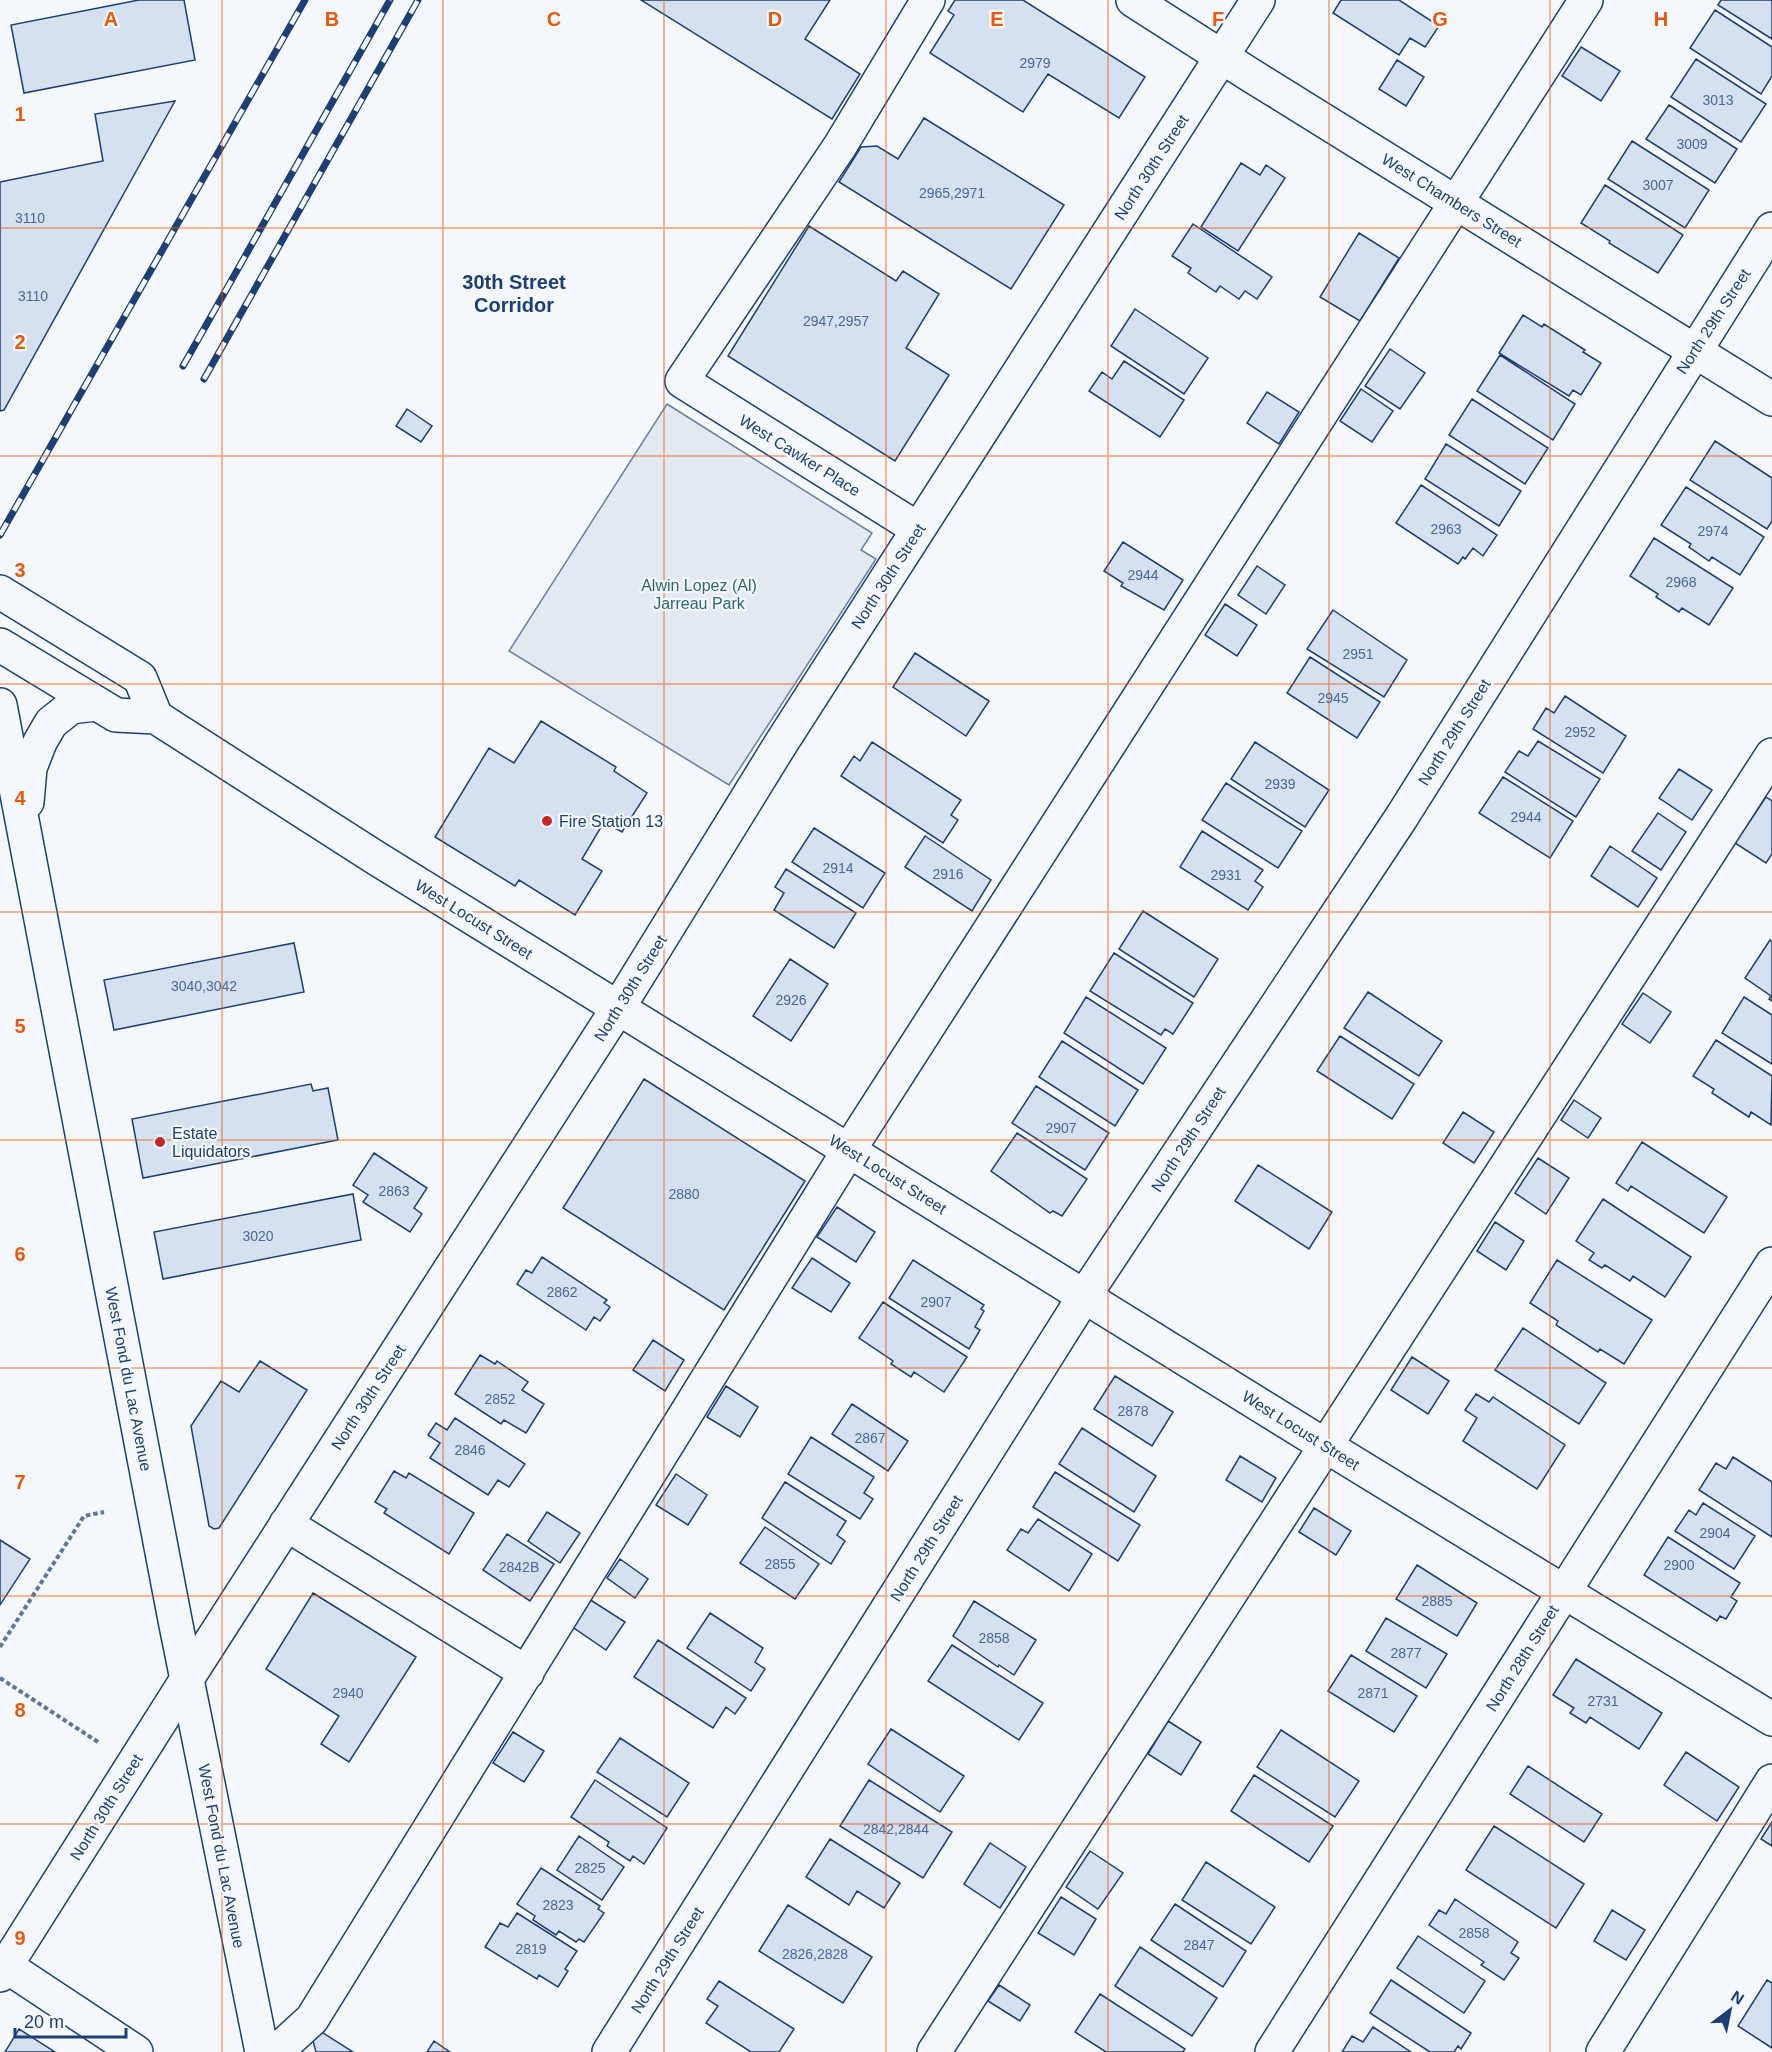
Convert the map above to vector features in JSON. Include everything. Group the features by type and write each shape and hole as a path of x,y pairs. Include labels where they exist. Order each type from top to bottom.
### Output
{"street":[{"name":"West Cawker Place","path":"918,529 682,381 840,146 928,0"},
{"name":"West Chambers Street","path":"1133,0 1772,399"},
{"name":"North 30th Street","path":"2,1967 618,1008 780,745 1258,0"},
{"path":"276,2052 312,2019 849,1150 1586,0"},
{"name":"North 29th Street","path":"609,2052 1085,1295 1401,818 1772,229"},
{"path":"0,592 140,678 156,717 116,716 0,645"},
{"path":"25,833 30,768 40,742 51,723 71,707 96,704"},
{"name":"West Fond du Lac Avenue","path":"0,705 187,1679 262,2052"},
{"name":"West Locust Street","path":"156,717 376,858 1772,1719"},
{"path":"934,2052 1772,755"},
{"name":"North 28th Street","path":"1272,2052 1772,1264"},
{"path":"286,1524 527,1673"},
{"path":"1603,2052 1772,1781"},
{"path":"2,1967 136,2052"}],"path":[{"path":"0,1647 84,1516 104,1512"},
{"path":"0,1678 98,1742"}],"green space":[{"name":"Alwin Lopez (Al) Jarreau Park","path":"667,404 872,533 861,550 876,559 729,785 509,651"}],"building":[{"path":"139,0 184,0 195,60 24,93 11,25"},
{"path":"641,0 830,0 805,39 860,74 832,119"},
{"path":"955,0 1023,0 1145,77 1119,118 1048,74 1023,112 930,53 954,15 948,11"},
{"path":"1341,0 1399,0 1439,26 1425,47 1410,38 1399,55 1333,13"},
{"path":"1721,0 1772,0 1772,39 1718,5"},
{"path":"1715,10 1772,47 1772,76 1761,94 1690,48"},
{"path":"1581,47 1620,71 1601,101 1562,76"},
{"path":"1696,59 1766,104 1741,142 1671,97"},
{"path":"1397,60 1424,77 1406,106 1379,89"},
{"path":"175,101 4,410 0,411 0,182 103,161 95,114"},
{"path":"1669,105 1737,149 1715,183 1646,139"},
{"path":"924,118 1064,205 1011,289 839,182 861,147 877,146 898,159"},
{"path":"1632,141 1709,190 1685,228 1608,179"},
{"path":"1241,163 1260,175 1266,165 1285,178 1238,251 1201,227"},
{"path":"1605,185 1683,235 1658,273 1581,223"},
{"path":"1193,224 1272,277 1257,299 1245,291 1239,299 1220,286 1216,292 1188,273 1191,268 1172,256"},
{"path":"809,226 896,281 903,271 939,294 906,348 949,375 895,461 728,356"},
{"path":"1359,233 1399,258 1360,321 1320,297"},
{"path":"1135,309 1208,358 1184,394 1111,346"},
{"path":"1523,315 1542,327 1544,324 1601,363 1581,395 1573,390 1569,396 1499,353"},
{"path":"1390,349 1425,373 1400,409 1365,386"},
{"path":"1500,355 1575,404 1553,440 1477,391"},
{"path":"1124,361 1184,400 1160,437 1089,391 1102,372 1112,379"},
{"path":"1361,389 1393,411 1372,442 1340,421"},
{"path":"1267,392 1299,412 1279,444 1247,423"},
{"path":"1472,399 1548,448 1525,484 1449,435"},
{"path":"407,409 432,426 421,442 396,426"},
{"path":"1715,441 1772,478 1772,521 1767,529 1690,480"},
{"path":"1446,444 1521,491 1499,526 1425,479"},
{"path":"1421,485 1497,535 1483,556 1473,548 1458,564 1396,523"},
{"path":"1686,487 1764,537 1740,575 1712,557 1709,561 1689,547 1691,544 1661,525"},
{"path":"1654,538 1733,588 1709,625 1682,608 1679,612 1656,597 1658,594 1630,576"},
{"path":"1123,542 1183,580 1164,610 1121,586 1123,583 1104,571"},
{"path":"1257,566 1285,585 1266,614 1238,595"},
{"path":"1225,604 1257,625 1237,656 1205,635"},
{"path":"1333,610 1407,660 1384,697 1307,649"},
{"path":"915,653 989,701 966,736 893,687"},
{"path":"1310,657 1380,702 1357,738 1287,693"},
{"path":"1565,696 1626,736 1603,773 1533,729 1546,708 1554,713"},
{"path":"541,721 616,767 614,771 647,793 622,832 604,822 582,859 602,871 575,915 519,880 515,886 435,837 489,748 514,763"},
{"path":"1538,741 1600,779 1576,817 1505,772 1519,751 1528,756"},
{"path":"872,742 961,800 951,815 958,820 943,843 841,776 854,756 860,761"},
{"path":"1255,742 1329,790 1305,827 1231,779"},
{"path":"1679,769 1712,790 1692,820 1659,798"},
{"path":"1503,777 1573,821 1550,858 1479,813"},
{"path":"1226,783 1302,831 1278,868 1202,820"},
{"path":"1766,797 1772,801 1772,854 1766,863 1735,843"},
{"path":"1658,813 1686,832 1661,870 1632,851"},
{"path":"814,828 885,873 863,908 792,862"},
{"path":"1202,831 1263,870 1255,881 1263,887 1248,910 1180,867"},
{"path":"925,836 991,880 972,911 905,867"},
{"path":"1610,846 1657,878 1638,907 1591,876"},
{"path":"786,869 856,913 834,948 774,910 784,893 775,887"},
{"path":"1143,911 1218,959 1194,997 1119,949"},
{"path":"1770,940 1772,942 1772,1001 1769,999 1771,996 1745,978"},
{"path":"294,943 304,992 114,1030 104,980"},
{"path":"1114,953 1193,1003 1173,1034 1165,1029 1161,1035 1090,991"},
{"path":"790,959 828,984 791,1041 753,1016"},
{"path":"1368,992 1442,1041 1419,1076 1344,1028"},
{"path":"1643,993 1671,1012 1650,1043 1622,1024"},
{"path":"1086,997 1166,1048 1143,1084 1064,1033"},
{"path":"1744,997 1772,1015 1772,1064 1722,1033"},
{"path":"1340,1036 1414,1084 1392,1119 1317,1071"},
{"path":"1716,1040 1772,1076 1771,1125 1751,1112 1749,1117 1712,1093 1714,1089 1693,1076"},
{"path":"1062,1041 1138,1090 1115,1126 1039,1077"},
{"path":"644,1079 805,1181 724,1310 563,1208"},
{"path":"311,1084 313,1091 328,1088 338,1140 143,1178 132,1119"},
{"path":"1036,1086 1109,1133 1085,1170 1012,1123"},
{"path":"1574,1100 1601,1118 1588,1138 1561,1120"},
{"path":"1463,1112 1494,1132 1474,1163 1443,1143"},
{"path":"1017,1133 1087,1179 1062,1216 1053,1211 1050,1213 991,1171"},
{"path":"1642,1142 1727,1197 1704,1233 1631,1186 1628,1191 1616,1183"},
{"path":"374,1153 427,1188 414,1208 422,1214 410,1232 363,1202 368,1195 353,1185"},
{"path":"1538,1158 1569,1178 1546,1214 1515,1193"},
{"path":"1258,1165 1332,1212 1309,1249 1235,1201"},
{"path":"353,1194 361,1240 163,1279 154,1232"},
{"path":"1603,1199 1691,1257 1665,1297 1633,1276 1630,1281 1605,1265 1602,1268 1589,1260 1594,1253 1576,1241"},
{"path":"837,1207 875,1232 856,1262 817,1237"},
{"path":"1495,1222 1524,1241 1506,1270 1477,1251"},
{"path":"542,1257 607,1300 604,1303 610,1307 600,1321 594,1317 586,1330 517,1284 526,1270 532,1273"},
{"path":"812,1258 850,1283 831,1312 792,1288"},
{"path":"913,1260 984,1305 981,1309 984,1311 975,1327 980,1330 969,1349 889,1298"},
{"path":"1557,1260 1652,1320 1624,1364 1600,1349 1598,1352 1556,1325 1558,1321 1530,1303"},
{"path":"883,1302 967,1357 944,1392 914,1372 911,1377 891,1364 893,1361 859,1338"},
{"path":"1523,1328 1606,1383 1579,1424 1495,1370"},
{"path":"653,1340 684,1360 665,1391 633,1370"},
{"path":"480,1355 495,1364 497,1361 528,1382 522,1390 544,1404 526,1433 504,1420 501,1424 455,1394"},
{"path":"1412,1357 1449,1381 1428,1414 1391,1390"},
{"path":"260,1361 307,1390 219,1528 214,1529 209,1526 191,1426 221,1381 239,1392"},
{"path":"1115,1376 1173,1412 1152,1446 1094,1409"},
{"path":"726,1386 758,1407 740,1437 707,1417"},
{"path":"1476,1394 1489,1402 1493,1397 1565,1445 1537,1489 1463,1441 1477,1418 1465,1410"},
{"path":"852,1404 908,1441 888,1471 832,1434"},
{"path":"455,1418 525,1464 509,1487 498,1480 488,1495 430,1458 440,1443 428,1435 436,1423 447,1430"},
{"path":"1082,1428 1156,1476 1134,1512 1059,1464"},
{"path":"811,1437 874,1477 864,1493 873,1499 860,1519 788,1474"},
{"path":"1240,1456 1276,1478 1262,1502 1226,1480"},
{"path":"1733,1457 1772,1482 1772,1537 1699,1490 1716,1463 1726,1469"},
{"path":"394,1471 406,1478 409,1473 474,1513 449,1554 384,1513 387,1509 375,1502"},
{"path":"1055,1472 1140,1525 1118,1561 1033,1507"},
{"path":"676,1474 707,1495 688,1525 656,1505"},
{"path":"785,1482 846,1521 837,1535 845,1541 831,1564 762,1518"},
{"path":"1703,1503 1755,1536 1734,1569 1675,1531 1689,1510 1696,1515"},
{"path":"1314,1508 1351,1531 1336,1555 1299,1532"},
{"path":"547,1512 580,1533 560,1563 528,1541"},
{"path":"1038,1519 1092,1554 1069,1591 1007,1550 1021,1529 1028,1533"},
{"path":"765,1527 819,1564 795,1599 740,1563"},
{"path":"507,1534 554,1564 530,1601 483,1570"},
{"path":"1668,1537 1740,1583 1731,1597 1737,1601 1726,1619 1720,1616 1717,1621 1644,1575"},
{"path":"0,1540 30,1559 0,1605"},
{"path":"620,1559 648,1579 635,1598 607,1578"},
{"path":"1417,1565 1477,1603 1457,1636 1396,1599"},
{"path":"313,1593 416,1657 349,1762 321,1744 339,1716 266,1669"},
{"path":"589,1599 625,1622 606,1650 571,1626"},
{"path":"974,1601 1036,1640 1014,1675 999,1665 998,1667 953,1636"},
{"path":"710,1613 763,1648 755,1662 765,1669 751,1691 687,1648"},
{"path":"1386,1618 1447,1654 1426,1688 1366,1651"},
{"path":"658,1640 746,1698 735,1714 726,1707 713,1728 634,1677"},
{"path":"952,1645 1043,1703 1019,1740 928,1681"},
{"path":"1351,1655 1417,1696 1394,1732 1328,1691"},
{"path":"1576,1659 1662,1713 1639,1749 1590,1717 1586,1723 1570,1713 1574,1708 1553,1695"},
{"path":"1168,1721 1201,1742 1181,1775 1148,1754"},
{"path":"891,1729 964,1776 940,1812 868,1764"},
{"path":"1281,1730 1359,1781 1335,1817 1257,1767"},
{"path":"513,1732 544,1751 524,1782 493,1763"},
{"path":"620,1738 689,1783 667,1817 597,1772"},
{"path":"1686,1752 1739,1787 1717,1821 1664,1785"},
{"path":"1528,1766 1602,1814 1584,1842 1510,1794"},
{"path":"1254,1775 1333,1826 1309,1862 1231,1811"},
{"path":"595,1780 667,1828 644,1864 633,1856 630,1861 607,1846 609,1842 571,1817"},
{"path":"869,1780 952,1832 923,1878 840,1826"},
{"path":"1772,1822 1772,1846 1761,1839"},
{"path":"1494,1826 1584,1884 1556,1928 1466,1870"},
{"path":"579,1836 624,1867 602,1900 557,1870"},
{"path":"830,1839 900,1883 884,1908 857,1891 849,1905 806,1877"},
{"path":"990,1843 1026,1867 1000,1908 964,1884"},
{"path":"1090,1851 1123,1873 1098,1909 1066,1887"},
{"path":"1206,1862 1275,1907 1251,1944 1182,1900"},
{"path":"541,1868 600,1906 598,1909 604,1913 584,1942 579,1939 576,1942 559,1931 556,1935 533,1920 535,1916 517,1904"},
{"path":"1061,1897 1096,1919 1074,1955 1038,1933"},
{"path":"1455,1899 1518,1942 1511,1953 1519,1958 1504,1980 1481,1965 1484,1962 1429,1925 1439,1910 1446,1914"},
{"path":"1175,1904 1246,1951 1223,1987 1151,1940"},
{"path":"788,1905 872,1957 843,2003 759,1951"},
{"path":"1612,1910 1645,1930 1626,1960 1594,1941"},
{"path":"517,1913 577,1951 565,1969 568,1971 558,1987 539,1975 537,1979 485,1947 500,1923 508,1927"},
{"path":"1418,1936 1485,1981 1464,2013 1397,1968"},
{"path":"1140,1947 1217,1998 1192,2036 1115,1986"},
{"path":"1391,1980 1471,2033 1461,2049 1458,2046 1454,2052 1430,2052 1370,2013"},
{"path":"1767,1980 1772,1983 1772,2048 1738,2026"},
{"path":"719,1981 794,2029 779,2052 751,2052 706,2023 718,2006 707,1999"},
{"path":"999,1985 1030,2005 1020,2021 988,2001"},
{"path":"1100,1994 1185,2049 1183,2052 1106,2052 1075,2032"},
{"path":"1373,2027 1411,2052 1342,2052 1352,2036 1363,2042"},
{"path":"19,2029 55,2052 5,2052"},
{"path":"320,2031 353,2052 316,2052 313,2041"},
{"path":"434,2041 450,2052 427,2052"}],"railway":[{"path":"0,535 305,0"},
{"path":"183,366 390,0"},
{"path":"204,379 418,0"}],"place":[{"name":"Fire Station 13","path":"547,821"},
{"name":"Estate Liquidators","path":"160,1142"}],"district":[{"name":"30th Street Corridor","path":"514,294"}]}
